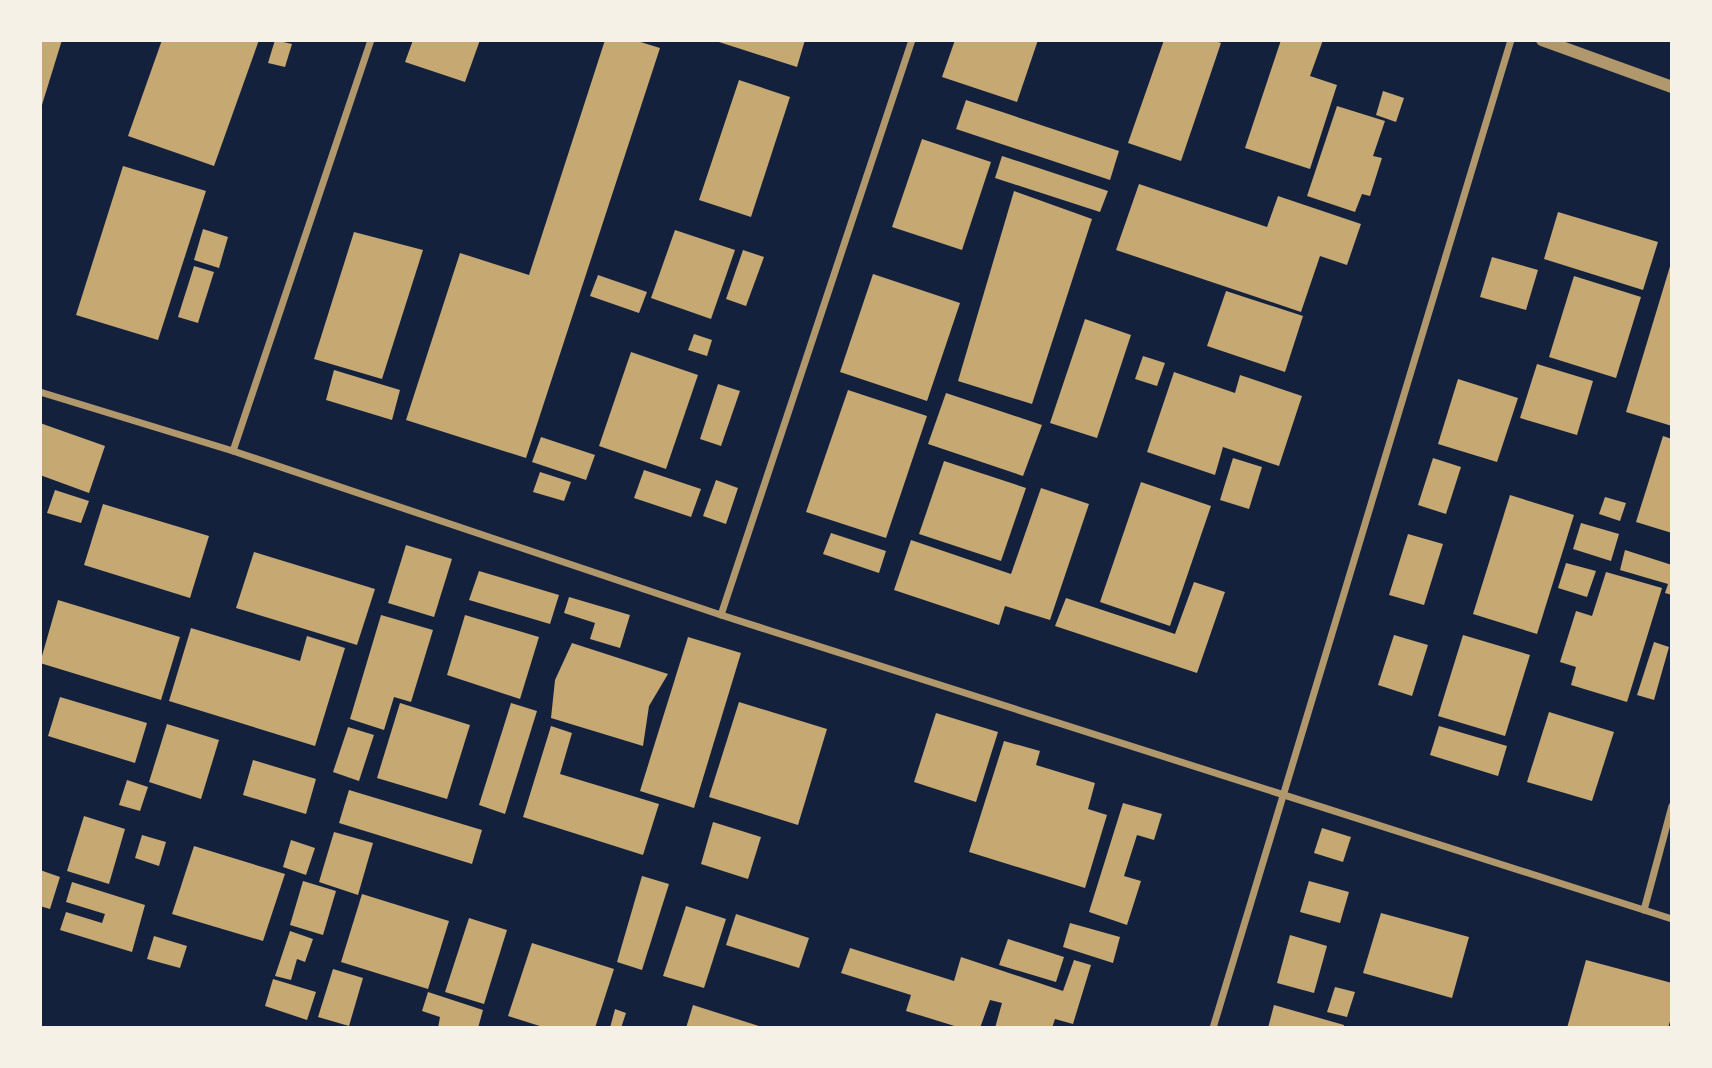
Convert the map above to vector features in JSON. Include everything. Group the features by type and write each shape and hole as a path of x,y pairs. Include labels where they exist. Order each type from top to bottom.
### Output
{"street":[{"path":"233,451 371,40"},
{"path":"722,615 912,40"},
{"path":"1213,1028 1511,40"},
{"path":"1542,40 1672,87"},
{"path":"40,392 233,451 722,615 1672,919"},
{"path":"1644,911 1672,806"}],"building":[{"path":"40,40 62,40 41,108 40,107"},
{"path":"162,40 259,40 214,166 128,136"},
{"path":"275,40 292,44 285,67 268,63"},
{"path":"413,40 480,40 465,82 405,62"},
{"path":"605,40 634,40 660,48 526,458 406,420 460,253 529,275"},
{"path":"719,40 805,40 797,67"},
{"path":"955,40 1038,40 1017,102 942,77"},
{"path":"1164,40 1212,40 1221,43 1181,161 1128,143"},
{"path":"1281,40 1323,40 1310,76 1337,85 1310,169 1245,148"},
{"path":"739,80 790,97 751,217 699,200"},
{"path":"1383,91 1404,98 1396,122 1376,115"},
{"path":"966,100 1119,151 1110,180 956,129"},
{"path":"1337,106 1385,121 1373,156 1382,158 1370,196 1362,194 1355,212 1307,196"},
{"path":"922,139 991,162 962,250 892,227"},
{"path":"1002,156 1108,191 1100,212 995,178"},
{"path":"123,166 206,191 158,340 76,315"},
{"path":"1139,184 1267,227 1278,196 1361,224 1347,265 1320,256 1301,312 1116,250"},
{"path":"1014,191 1092,219 1032,404 958,381"},
{"path":"1558,212 1658,242 1643,290 1544,259"},
{"path":"203,229 228,237 219,268 194,260"},
{"path":"675,230 735,250 711,319 651,298"},
{"path":"354,232 423,250 382,379 314,359"},
{"path":"743,250 764,257 746,306 726,299"},
{"path":"1492,257 1538,270 1526,310 1480,297"},
{"path":"1672,263 1672,426 1626,412"},
{"path":"194,266 214,272 198,323 178,317"},
{"path":"873,274 960,303 927,401 840,372"},
{"path":"598,275 647,292 639,313 590,296"},
{"path":"1574,276 1641,297 1616,378 1549,357"},
{"path":"1226,291 1303,316 1285,372 1207,346"},
{"path":"1085,319 1131,335 1097,438 1050,423"},
{"path":"694,334 712,340 707,356 688,350"},
{"path":"631,352 698,375 666,469 599,446"},
{"path":"1143,356 1165,363 1157,386 1135,379"},
{"path":"1537,364 1593,381 1577,435 1520,418"},
{"path":"334,370 400,390 392,420 326,400"},
{"path":"1174,372 1235,393 1240,375 1302,396 1279,466 1223,447 1215,475 1147,452"},
{"path":"1458,379 1518,398 1497,462 1438,444"},
{"path":"718,384 740,391 721,446 700,439"},
{"path":"848,390 927,416 886,538 806,512"},
{"path":"946,393 1042,425 1023,476 928,444"},
{"path":"40,423 105,446 89,493 40,475"},
{"path":"1663,436 1672,439 1672,533 1636,522"},
{"path":"541,437 595,455 586,480 532,462"},
{"path":"1233,458 1262,467 1249,509 1220,500"},
{"path":"1433,458 1461,467 1446,514 1418,505"},
{"path":"944,461 1026,488 1001,561 919,534"},
{"path":"644,470 701,489 691,517 634,498"},
{"path":"540,472 571,482 564,501 533,492"},
{"path":"716,480 738,488 726,524 703,516"},
{"path":"1141,482 1211,506 1170,626 1100,602"},
{"path":"1041,488 1089,504 1050,620 1005,606 999,625 894,590 911,540 1011,574"},
{"path":"55,490 89,501 81,523 47,513"},
{"path":"1510,495 1574,515 1537,634 1473,614"},
{"path":"1605,497 1626,503 1620,521 1599,514"},
{"path":"103,504 209,536 190,598 84,565"},
{"path":"1581,523 1619,534 1611,561 1573,549"},
{"path":"831,533 886,551 879,573 823,554"},
{"path":"1408,534 1443,544 1424,605 1389,595"},
{"path":"406,545 452,559 434,617 388,603"},
{"path":"1625,550 1672,565 1672,595 1665,593 1668,584 1620,570"},
{"path":"254,552 375,589 357,645 236,608"},
{"path":"1566,563 1596,571 1587,597 1558,588"},
{"path":"479,571 559,595 550,624 469,600"},
{"path":"1606,572 1662,588 1627,702 1571,685 1576,667 1560,662 1576,611 1592,616"},
{"path":"1194,582 1225,592 1197,673 1055,626 1066,598 1175,634"},
{"path":"569,597 630,615 620,648 590,639 595,623 564,613"},
{"path":"58,600 180,637 161,700 40,663"},
{"path":"381,615 433,630 411,702 394,697 384,730 350,719"},
{"path":"465,615 539,637 520,699 447,675"},
{"path":"191,628 300,661 307,636 345,648 315,746 169,701"},
{"path":"1394,635 1428,645 1412,696 1378,685"},
{"path":"1463,635 1530,655 1505,736 1438,716"},
{"path":"688,637 741,653 694,808 640,791"},
{"path":"1654,642 1669,647 1654,700 1637,695"},
{"path":"572,643 668,674 649,706 643,746 551,718 555,680"},
{"path":"60,697 147,723 135,763 48,736"},
{"path":"739,702 827,729 798,825 709,797"},
{"path":"400,703 470,725 447,799 377,778"},
{"path":"511,703 537,711 505,814 479,805"},
{"path":"1549,712 1614,732 1592,801 1527,782"},
{"path":"936,713 998,732 976,802 914,782"},
{"path":"167,724 219,740 201,799 149,782"},
{"path":"551,726 572,733 560,774 659,804 643,855 523,817"},
{"path":"1439,726 1507,746 1498,776 1430,755"},
{"path":"348,727 374,735 359,781 333,772"},
{"path":"1004,741 1040,751 1036,765 1095,783 1088,809 1107,815 1085,888 969,852"},
{"path":"253,760 316,779 306,814 243,795"},
{"path":"127,780 148,787 140,811 119,805"},
{"path":"349,790 482,830 472,864 339,823"},
{"path":"1123,803 1162,814 1154,840 1137,835 1124,876 1141,881 1127,925 1089,912"},
{"path":"84,816 125,829 109,884 67,871"},
{"path":"713,822 761,837 748,879 701,864"},
{"path":"1322,828 1351,837 1343,862 1314,853"},
{"path":"334,832 373,843 358,895 319,882"},
{"path":"142,835 166,842 159,866 135,858"},
{"path":"291,840 315,848 306,875 283,867"},
{"path":"194,846 285,874 263,941 172,914"},
{"path":"40,870 60,877 50,909 40,906"},
{"path":"642,876 669,884 642,970 617,962"},
{"path":"303,881 336,891 323,935 290,925"},
{"path":"1309,881 1349,892 1340,923 1300,912"},
{"path":"72,882 145,905 132,952 60,930 66,912 102,923 105,914 66,902"},
{"path":"362,894 449,921 428,989 341,962"},
{"path":"686,906 726,919 704,988 663,976"},
{"path":"1381,913 1469,937 1452,998 1363,973"},
{"path":"736,914 809,938 799,968 726,945"},
{"path":"469,918 507,930 484,1004 445,992"},
{"path":"1070,923 1120,937 1113,963 1063,947"},
{"path":"290,931 313,939 305,962 297,959 291,980 275,976"},
{"path":"1290,935 1327,946 1314,993 1277,983"},
{"path":"154,936 187,946 180,968 147,959"},
{"path":"1008,939 1064,957 1056,982 999,965"},
{"path":"532,943 614,969 595,1028 546,1028 508,1016"},
{"path":"850,948 954,981 961,957 1063,991 1074,960 1091,965 1073,1024 1055,1019 1052,1028 995,1028 1002,1003 990,1000 980,1028 961,1028 906,1011 911,995 841,973"},
{"path":"1586,960 1672,983 1672,1015 1668,1028 1567,1028"},
{"path":"333,969 363,978 349,1026 318,1017"},
{"path":"273,979 316,992 307,1020 265,1006"},
{"path":"1335,987 1355,992 1347,1017 1327,1012"},
{"path":"428,992 483,1010 478,1028 438,1028 440,1017 422,1011"},
{"path":"693,1005 762,1027 762,1028 686,1028"},
{"path":"1274,1005 1344,1025 1343,1028 1268,1028"},
{"path":"615,1009 626,1013 621,1028 610,1028"}]}
